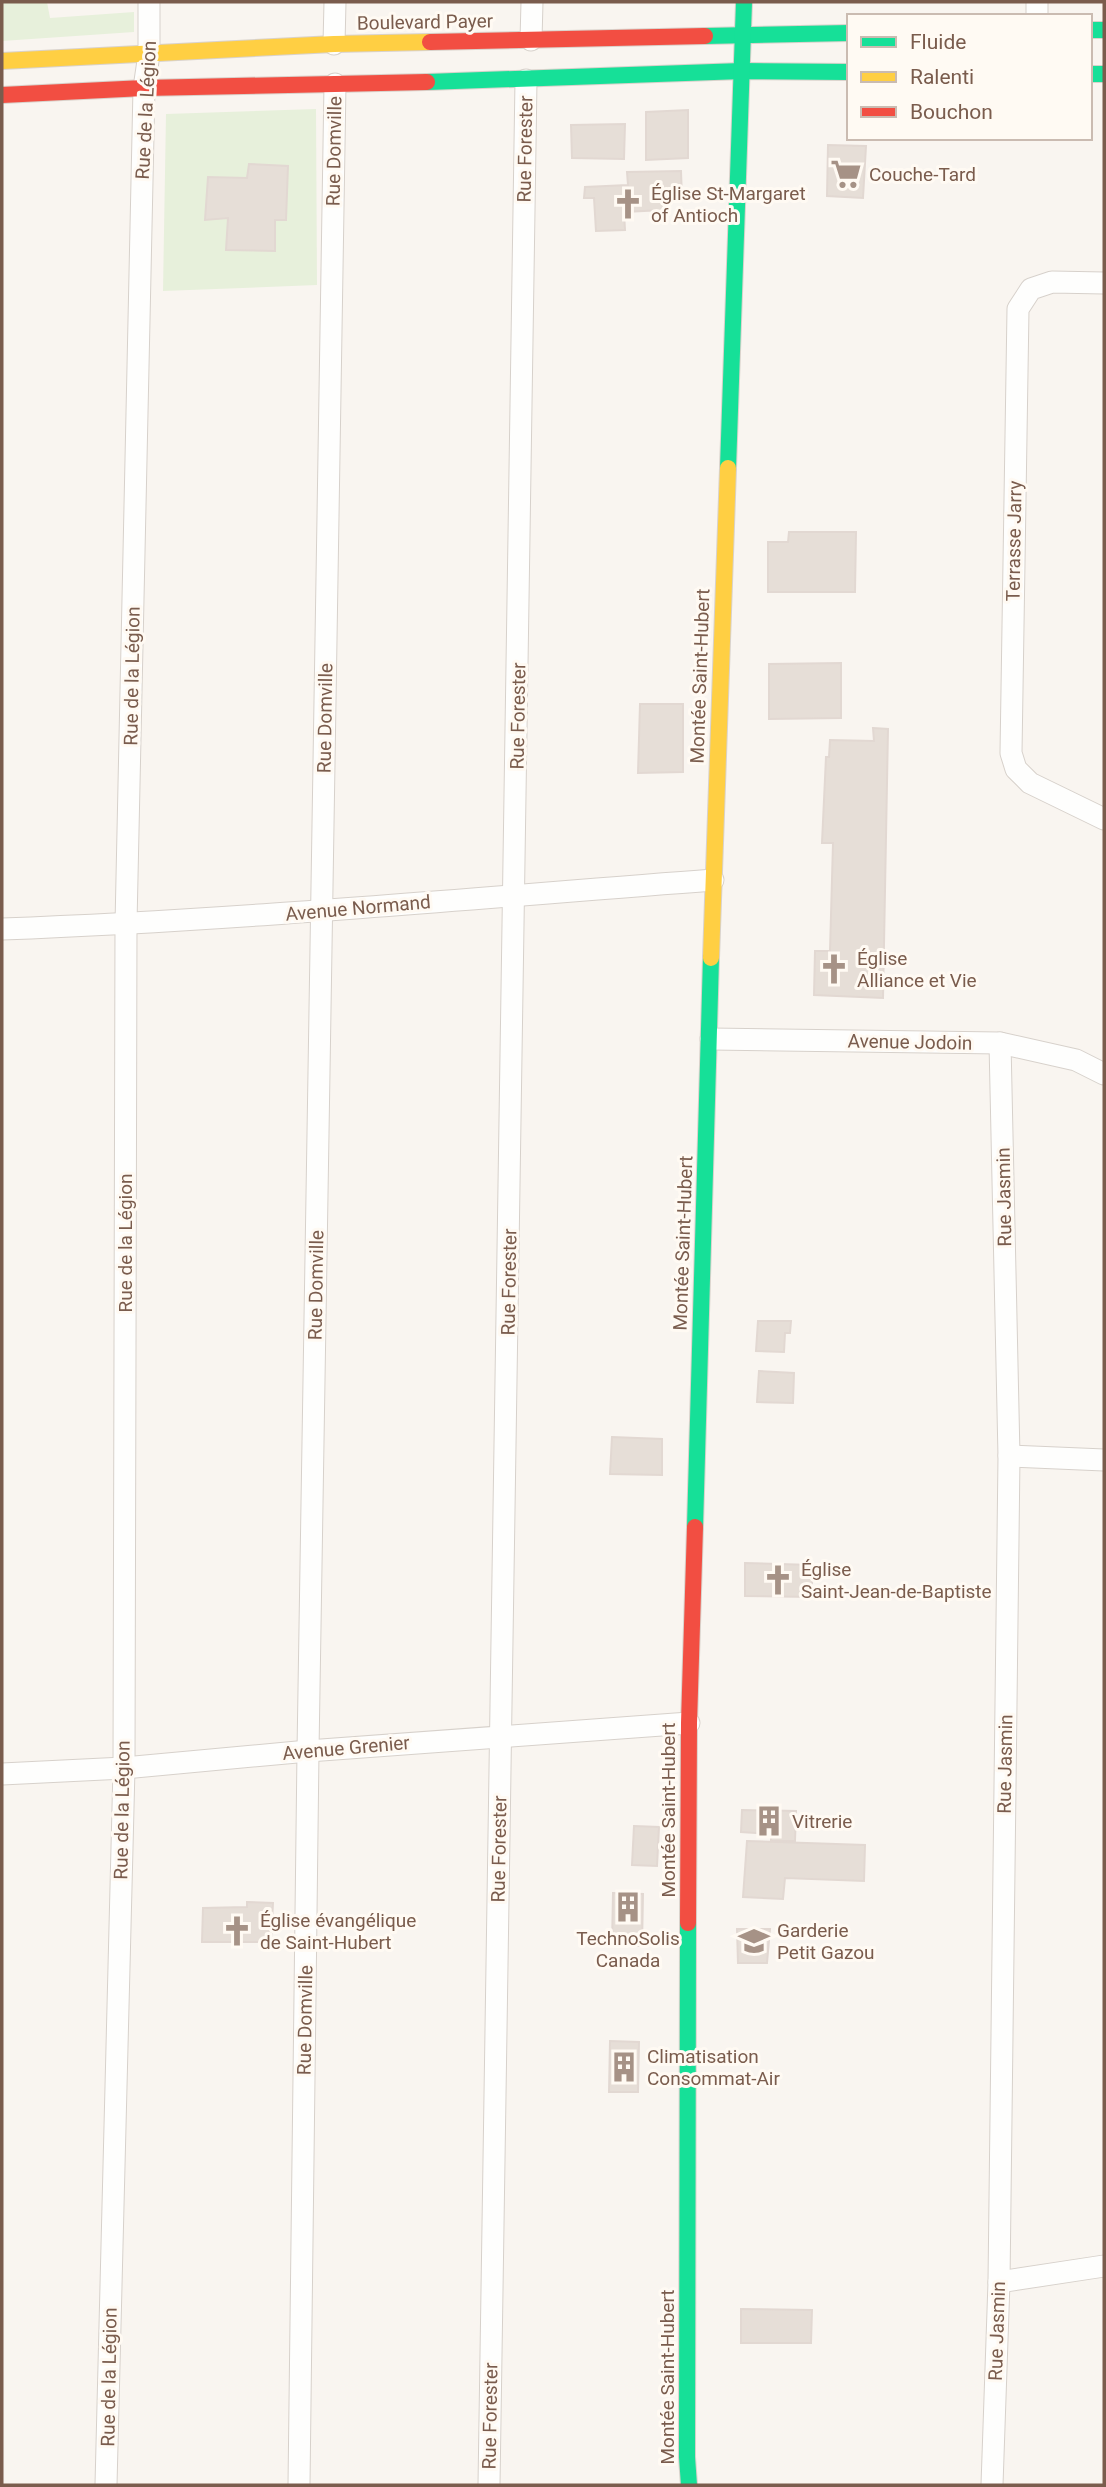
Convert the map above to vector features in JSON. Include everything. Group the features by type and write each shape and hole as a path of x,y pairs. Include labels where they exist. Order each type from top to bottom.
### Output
{"street":[{"name":"Rue de la Légion","path":"106,2485 124,1768 126,924 144,88 149,54 149,2"},
{"path":"334,44 335,2"},
{"path":"531,40 532,2"},
{"name":"Montée Saint-Hubert","path":"689,2485 690,1723 713,880 744,2"},
{"name":"Boulevard Payer","path":"2,61 334,44 847,33"},
{"path":"2,95 144,88 526,80 742,71 847,72"},
{"name":"Rue Forester","path":"489,2485 526,80"},
{"name":"Rue Domville","path":"299,2485 335,84"},
{"name":"Terrasse Jarry","path":"1104,283 1052,282 1031,289 1018,309 1011,753 1016,769 1030,783 1104,819"},
{"name":"Avenue Normand","path":"2,929 322,912 713,880"},
{"name":"Avenue Jodoin","path":"710,1039 1000,1043 1076,1060 1104,1074"},
{"name":"Rue Jasmin","path":"992,2485 999,2282 1009,1456 1000,1043"},
{"path":"1009,1456 1104,1460"},
{"name":"Avenue Grenier","path":"2,1774 124,1768 308,1751 690,1723"},
{"path":"999,2282 1104,2266"}],"green space":[{"path":"2,2 47,2 50,18 134,12 134,32 2,41"},
{"path":"316,109 317,285 163,291 166,114"}],"building":[{"path":"688,110 688,158 646,160 646,112"},
{"path":"625,124 624,159 572,158 571,125"},
{"name":"Couche-Tard","path":"828,145 866,146 863,198 827,196"},
{"path":"249,164 288,166 286,220 275,220 275,251 226,250 228,218 205,220 208,177 247,178"},
{"name":"Église St-Margaret of Antioch","path":"681,171 682,199 662,199 663,210 624,212 625,230 596,231 594,198 584,198 585,187 628,185 627,172"},
{"path":"789,532 856,532 855,592 768,592 768,542 788,542"},
{"path":"841,663 841,718 769,719 769,664"},
{"path":"640,704 683,704 683,772 638,773"},
{"path":"873,728 888,729 883,998 814,995 815,951 830,951 833,843 822,843 826,757 829,757 830,740 874,741"},
{"path":"758,1321 791,1321 790,1333 785,1333 784,1352 756,1351"},
{"path":"759,1371 794,1373 793,1403 757,1402"},
{"path":"612,1437 662,1439 662,1475 610,1474"},
{"name":"Église Saint-Jean-de-Baptiste","path":"745,1563 812,1565 812,1597 745,1596"},
{"name":"Vitrerie","path":"742,1810 796,1811 795,1841 771,1841 771,1834 741,1832"},
{"path":"634,1826 659,1827 657,1866 632,1865"},
{"path":"747,1841 865,1845 864,1881 785,1878 783,1899 743,1897"},
{"name":"TechnoSolis Canada","path":"613,1893 643,1894 642,1946 612,1945"},
{"name":"Église évangélique de Saint-Hubert","path":"247,1902 273,1903 271,1942 202,1942 203,1908 247,1907"},
{"path":"737,1929 770,1929 767,1963 738,1963"},
{"name":"Climatisation Consommat-Air","path":"610,2041 639,2042 638,2092 609,2092"},
{"path":"741,2309 812,2310 811,2343 741,2343"}],"traffic: fast":[{"path":"728,468 744,2"},
{"path":"1092,30 1104,30"},
{"path":"705,36 847,33"},
{"path":"427,82 742,71 847,72"},
{"path":"1092,74 1104,74"},
{"path":"695,1527 711,958"},
{"path":"688,1923 689,2485"}],"traffic: slow":[{"path":"2,61 334,44 430,42"},
{"path":"711,958 728,468"}],"traffic: jam":[{"path":"430,42 705,36"},
{"path":"2,95 144,88 427,82"},
{"path":"688,1923 689,1723 695,1527"}],"place":[{"name":"Couche-Tard","path":"846,174"},
{"name":"Église St-Margaret of Antioch","path":"628,204"},
{"name":"Église Alliance et Vie","path":"834,969"},
{"name":"Église Saint-Jean-de-Baptiste","path":"778,1580"},
{"name":"Vitrerie","path":"769,1821"},
{"name":"TechnoSolis Canada","path":"628,1907"},
{"name":"Église évangélique de Saint-Hubert","path":"237,1931"},
{"name":"Garderie Petit Gazou","path":"754,1941"},
{"name":"Climatisation Consommat-Air","path":"624,2067"}]}
